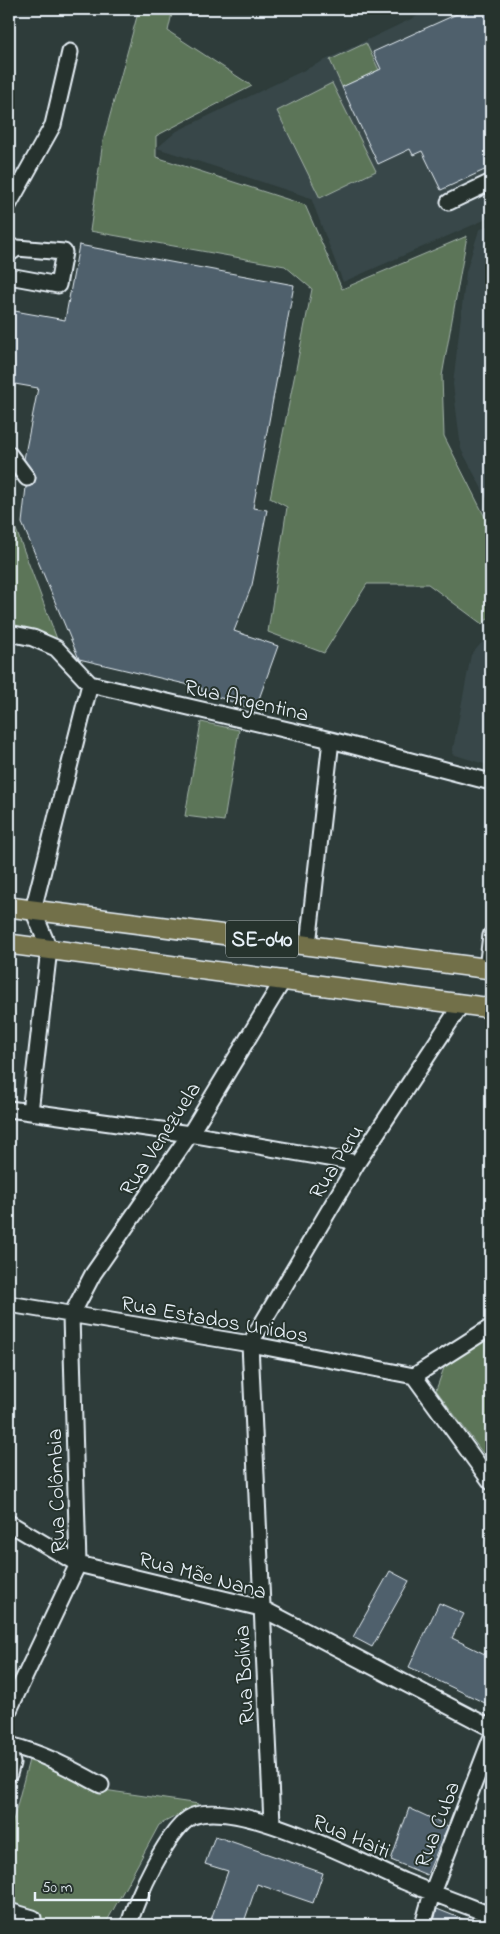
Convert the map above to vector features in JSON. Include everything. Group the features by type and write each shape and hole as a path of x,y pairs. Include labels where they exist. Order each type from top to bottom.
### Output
{"main road":[{"name":"SE-040","path":"9,907 489,969"},
{"name":"SE-040","path":"9,944 282,982 491,1008"}],"street":[{"path":"9,204 53,125 70,52"},
{"path":"449,202 491,182"},
{"path":"9,254 11,250 18,248 64,252 58,285 9,276"},
{"path":"9,454 27,478"},
{"path":"9,633 33,638 56,648 90,684 33,910 49,949 30,1112"},
{"name":"Rua Argentina","path":"90,684 331,740 491,782"},
{"path":"308,945 331,740"},
{"path":"489,969 491,935"},
{"name":"Rua Venezuela","path":"71,1316 93,1274 190,1134 282,982"},
{"name":"Rua Peru","path":"250,1344 357,1163 461,1004"},
{"path":"9,1109 190,1134 357,1163"},
{"name":"Rua Estados Unidos","path":"9,1304 71,1316 250,1344 414,1376"},
{"name":"Rua Colômbia","path":"9,1710 78,1564 71,1316"},
{"path":"491,1327 414,1376 491,1482"},
{"name":"Rua Bolívia","path":"250,1344 272,1824"},
{"name":"Rua Mãe Nana","path":"9,1523 78,1564 261,1608 491,1728"},
{"name":"Rua Cuba","path":"422,1925 432,1893 491,1739"},
{"path":"9,1745 32,1750 51,1758 101,1785"},
{"path":"9,1750 12,1763 9,1774"},
{"name":"Rua Haiti","path":"129,1925 140,1892 162,1852 179,1828 195,1816 221,1812 272,1824 432,1893 491,1915"},
{"path":"9,1911 33,1918"}],"shaded area":[{"path":"432,9 491,9 491,217 343,282 311,198 157,148 177,131"},
{"path":"491,224 491,506 461,449 453,384 466,272 479,230"},
{"path":"491,632 491,766 452,754 471,655"}],"green space":[{"path":"139,9 173,9 168,31 252,86 156,136 156,157 305,205 342,289 467,236 442,376 444,436 485,517 491,523 491,616 482,624 428,584 367,584 324,653 268,632 287,507 270,498 312,289 285,266 90,231 103,141"},
{"path":"366,43 379,70 342,87 330,60"},
{"path":"332,83 376,171 320,198 277,111"},
{"path":"9,511 57,639 9,626"},
{"path":"201,722 239,730 224,821 185,816"},
{"path":"491,1337 491,1464 436,1390 445,1365"},
{"path":"30,1756 97,1789 199,1804 159,1825 105,1925 9,1925 9,1836"}],"building":[{"path":"468,9 491,9 491,167 441,190 422,151 413,155 410,149 378,164 342,87 381,69 373,52"},
{"path":"79,245 294,285 253,508 267,510 252,585 234,631 278,646 255,710 201,691 202,688 79,659 22,523 26,487 33,485 36,477 24,459 38,388 9,383 9,310 65,320"},
{"path":"390,1571 409,1581 372,1647 353,1637"},
{"path":"439,1603 464,1614 452,1638 491,1657 491,1689 485,1703 409,1667"},
{"path":"409,1808 448,1826 427,1875 391,1860"},
{"path":"215,1836 323,1873 313,1903 257,1884 243,1925 209,1925 228,1871 205,1864"},
{"path":"437,1909 477,1925 433,1925"}]}
